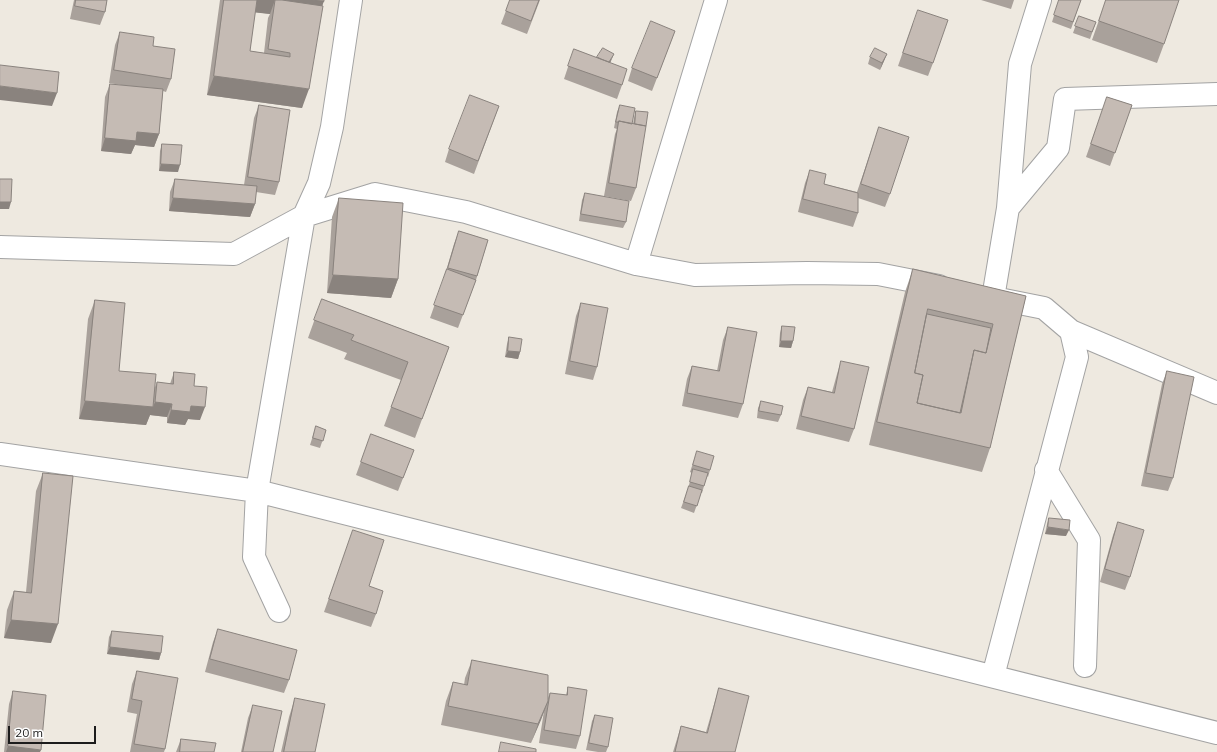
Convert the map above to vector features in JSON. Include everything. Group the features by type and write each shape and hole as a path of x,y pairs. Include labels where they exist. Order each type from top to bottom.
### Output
{"street":[{"path":"279,611 254,556 257,491 304,216 319,183 332,127 351,0"},
{"path":"636,264 716,0"},
{"path":"993,298 1008,208 1020,64 1040,0"},
{"path":"1008,208 1058,148 1065,99 1217,94"},
{"path":"0,246 234,254 304,216 375,194 466,212 636,264 695,275 807,273 878,274 1044,308 1071,331 1217,393"},
{"path":"993,676 1046,470 1077,357 1071,331"},
{"path":"0,454 257,491 1217,733"},
{"path":"1046,470 1089,540 1085,666"}],"building":[{"path":"76,0 107,0 105,12 75,6"},
{"path":"224,0 257,0 250,51 290,57 290,53 268,49 275,0 323,6 309,89 214,76"},
{"path":"510,0 539,0 531,21 506,11"},
{"path":"1059,0 1081,0 1073,22 1054,15"},
{"path":"1106,0 1179,0 1164,44 1099,21"},
{"path":"918,10 948,20 933,63 903,53"},
{"path":"1079,16 1096,22 1092,32 1075,26"},
{"path":"651,21 675,31 657,78 632,68"},
{"path":"120,32 154,37 153,46 175,49 171,79 114,70"},
{"path":"603,48 614,54 609,62 597,57"},
{"path":"875,48 887,54 882,63 870,57"},
{"path":"574,49 627,69 622,85 568,66"},
{"path":"0,65 59,72 57,93 0,86"},
{"path":"110,84 163,89 159,134 137,132 136,141 105,138"},
{"path":"470,95 499,106 478,161 449,149"},
{"path":"1107,97 1132,105 1115,153 1091,144"},
{"path":"259,105 290,110 279,182 248,177"},
{"path":"620,105 635,108 632,124 619,121 616,122"},
{"path":"636,111 648,112 646,126 635,124"},
{"path":"619,121 646,126 636,188 609,183"},
{"path":"879,127 909,137 890,194 861,184"},
{"path":"162,144 182,145 180,165 161,164"},
{"path":"810,170 826,174 824,184 858,193 858,213 803,199"},
{"path":"0,179 12,179 11,202 0,202"},
{"path":"175,179 257,186 255,204 173,198"},
{"path":"585,193 629,201 626,222 581,214"},
{"path":"339,198 403,203 398,279 333,275"},
{"path":"459,231 488,240 477,276 448,268"},
{"path":"447,269 476,280 463,315 434,305"},
{"path":"913,269 1026,296 990,448 877,422","holes":["928,309 993,324 986,353 974,350 961,413 917,403 923,375 915,373"]},
{"path":"322,299 449,347 422,419 391,407 408,362 351,340 354,335 314,320"},
{"path":"95,300 125,303 119,371 156,374 153,407 85,401"},
{"path":"581,303 608,308 597,367 570,361"},
{"path":"927,314 991,328 986,353 974,350 960,413 917,403 923,375 915,373"},
{"path":"782,326 795,327 793,341 781,341"},
{"path":"728,327 757,332 743,404 687,393 692,366 719,371"},
{"path":"509,337 522,339 520,352 508,351"},
{"path":"841,361 869,367 854,429 801,416 808,387 834,393"},
{"path":"1167,371 1194,377 1173,478 1146,473"},
{"path":"174,372 195,374 194,386 207,387 205,407 191,406 190,412 171,410 172,404 155,402 157,382 173,384"},
{"path":"761,401 783,406 781,415 759,411"},
{"path":"316,426 326,430 323,441 313,438"},
{"path":"371,434 414,450 403,478 361,462"},
{"path":"697,451 714,456 710,470 693,465"},
{"path":"693,469 708,473 704,486 690,482"},
{"path":"43,473 73,476 58,624 11,620 14,591 31,593"},
{"path":"689,486 702,490 697,506 684,502"},
{"path":"1049,518 1070,520 1069,530 1048,527"},
{"path":"1118,522 1144,530 1130,577 1105,569"},
{"path":"353,530 384,540 369,586 383,591 376,614 329,599"},
{"path":"218,629 297,650 289,680 210,659"},
{"path":"112,631 163,636 161,653 110,647"},
{"path":"472,660 548,675 548,701 538,724 448,706 453,682 467,685"},
{"path":"137,671 178,678 165,749 134,744 142,701 132,699"},
{"path":"568,687 587,690 580,736 544,730 550,693 567,695"},
{"path":"719,688 749,696 735,752 675,752 681,726 707,733"},
{"path":"13,691 46,695 41,750 8,746"},
{"path":"295,698 325,704 315,752 284,752"},
{"path":"253,705 282,711 273,752 243,752"},
{"path":"595,715 613,718 608,747 589,743"},
{"path":"181,739 216,743 214,752 180,752"},
{"path":"501,742 536,749 536,752 499,752"}]}
